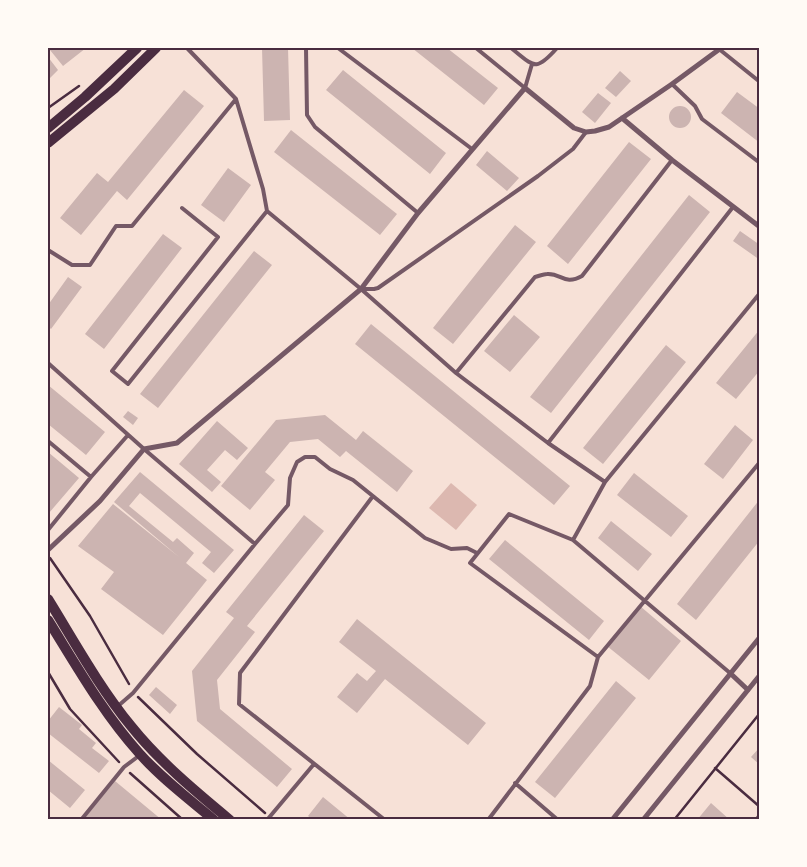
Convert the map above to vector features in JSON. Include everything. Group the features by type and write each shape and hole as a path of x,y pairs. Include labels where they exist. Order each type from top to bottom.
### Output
{"main road":[{"path":"48,128 85,97 136,48"},
{"path":"48,143 114,89 156,48"},
{"path":"48,599 116,708 162,761 230,820"},
{"path":"48,620 105,710 140,754 213,819"}],"street":[{"path":"48,550 100,501 144,450 177,443 361,289 418,213 525,88 574,128 586,132 609,127 720,48"},
{"path":"622,118 672,160 760,227"},
{"path":"612,820 760,637"},
{"path":"730,673 748,690"},
{"path":"643,820 760,675"}],"lane":[{"path":"187,48 236,99 263,189 267,211 361,289 456,373 605,482"},
{"path":"306,48 307,114 315,127 418,213"},
{"path":"338,48 472,149"},
{"path":"476,48 525,88 532,64"},
{"path":"511,48 532,64 539,64 545,61 556,48"},
{"path":"720,48 760,82"},
{"path":"672,84 695,106 702,119 760,163"},
{"path":"48,250 72,265 90,265 116,226 132,226 236,99"},
{"path":"361,289 374,289 394,277 574,149 586,132"},
{"path":"456,373 535,277 549,274 565,280 576,280 582,276 672,160"},
{"path":"548,442 733,207"},
{"path":"182,208 218,237 112,371 128,384 267,211"},
{"path":"573,540 605,482 760,293"},
{"path":"48,363 144,450 255,544"},
{"path":"48,530 128,435"},
{"path":"48,441 91,477"},
{"path":"116,708 133,692 288,505 292,470 297,462 305,457 315,457 330,469 353,480 425,538 451,549 467,548 477,553"},
{"path":"488,820 590,686 598,657 760,462"},
{"path":"373,496 240,673 238,704 385,820"},
{"path":"598,657 470,563 509,514 573,540 730,673"},
{"path":"81,820 124,767 140,754"},
{"path":"269,818 314,764"},
{"path":"515,783 558,820"},
{"path":"756,820 760,815"}],"path":[{"path":"48,555 90,616 133,692 197,754 269,818"},
{"path":"48,672 70,709 124,767 183,820"},
{"path":"674,820 760,713"},
{"path":"715,768 760,806"}],"shaded area":[{"path":"451,483 477,505 456,530 429,508"}],"building":[{"path":"54,48 86,48 63,66 50,50"},
{"path":"262,48 288,48 290,120 264,121"},
{"path":"412,48 447,48 498,88 484,105"},
{"path":"48,57 58,70 48,80"},
{"path":"343,70 446,153 430,174 326,90"},
{"path":"620,71 631,81 616,97 605,88"},
{"path":"184,90 204,106 127,200 117,191 81,235 60,218 97,173 108,182"},
{"path":"737,92 760,109 760,143 721,113"},
{"path":"598,93 611,103 595,123 582,112"},
{"path":"676,106 684,106 691,113 691,121 684,128 676,128 669,121 669,113"},
{"path":"291,130 397,214 380,235 274,152"},
{"path":"629,142 651,159 568,264 547,246"},
{"path":"487,151 519,178 507,191 476,165"},
{"path":"228,168 251,185 224,222 201,205"},
{"path":"689,195 710,212 551,413 530,397"},
{"path":"515,225 536,242 453,344 433,328"},
{"path":"740,231 760,245 760,260 733,241"},
{"path":"163,234 182,248 104,349 85,334"},
{"path":"254,251 272,265 158,408 140,394"},
{"path":"68,277 82,287 51,329 48,326 48,305"},
{"path":"514,315 540,337 510,372 484,351"},
{"path":"371,324 570,486 554,505 355,344"},
{"path":"760,329 760,370 736,399 716,383"},
{"path":"666,345 686,362 603,464 583,448"},
{"path":"48,385 105,432 86,455 48,424"},
{"path":"128,411 138,418 133,425 123,417"},
{"path":"325,415 356,440 363,431 413,471 397,492 346,451 340,457 318,439 290,442 265,472 275,480 250,510 221,486 276,420"},
{"path":"217,421 248,448 237,460 225,450 207,470 221,482 212,492 179,464"},
{"path":"735,425 753,440 723,479 704,464"},
{"path":"48,452 79,478 49,513 48,512"},
{"path":"140,472 234,550 214,573 202,563 211,552 140,493 129,506 173,542 177,538 194,553 186,563 207,580 163,635 101,589 114,572 78,546 113,504 179,557 114,502"},
{"path":"634,473 688,516 671,537 617,495"},
{"path":"760,499 760,540 696,620 677,604"},
{"path":"304,515 324,531 247,626 255,632 217,680 220,709 292,769 277,787 197,721 192,671 234,618 226,612"},
{"path":"611,521 652,554 638,571 598,538"},
{"path":"505,540 604,621 589,640 489,559"},
{"path":"640,606 681,641 649,680 607,646"},
{"path":"357,619 486,723 468,745 385,679 357,713 337,697 357,673 367,681 376,671 339,642"},
{"path":"616,681 636,698 555,798 535,782"},
{"path":"156,687 177,705 170,714 149,695"},
{"path":"59,707 82,725 79,729 96,743 92,748 109,761 99,773 48,733 48,721"},
{"path":"760,747 760,765 751,757"},
{"path":"48,760 85,790 70,808 48,790"},
{"path":"115,781 162,820 83,820"},
{"path":"323,797 351,820 313,820 308,816"},
{"path":"711,803 730,820 697,820"}]}
